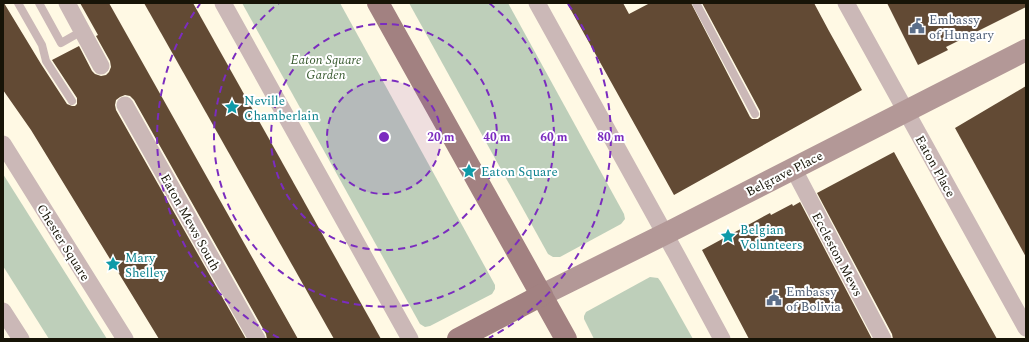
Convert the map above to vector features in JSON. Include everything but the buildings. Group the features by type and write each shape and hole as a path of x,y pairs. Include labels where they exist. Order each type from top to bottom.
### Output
{"main road":[{"path":"378,3 566,339"},
{"name":"Belgrave Place","path":"542,296 1026,51"},
{"path":"458,339 542,296"}],"street":[{"path":"67,3 101,66"},
{"path":"223,3 410,339"},
{"path":"537,3 722,339"},
{"name":"Eaton Place","path":"846,3 1026,328"},
{"name":"Eaton Mews South","path":"126,105 257,339"},
{"name":"Chester Square","path":"3,144 125,339"},
{"name":"Eccleston Mews","path":"793,168 883,339"},
{"path":"3,311 21,339"}],"lane":[{"path":"18,3 42,44 46,61 72,101"},
{"path":"39,3 61,43 82,31"},
{"path":"696,3 755,114"}],"green space":[{"name":"Eaton Square Garden","path":"242,3 340,3 495,285 495,289 492,294 430,326 425,327 420,324"},
{"path":"409,3 508,3 624,214 625,219 621,224 560,257 553,257 548,254"},
{"path":"3,174 107,339 49,339 3,266"},
{"path":"650,277 658,278 661,282 693,339 594,339 584,319 586,312"}],"place":[{"name":"Embassy of Hungary","path":"917,26"},
{"name":"Neville Chamberlain","path":"232,107"},
{"name":"Eaton Square","path":"469,171"},
{"name":"Belgian Volunteers","path":"728,236"},
{"name":"Mary Shelley","path":"113,264"},
{"name":"Embassy of Bolivia","path":"774,298"}]}
